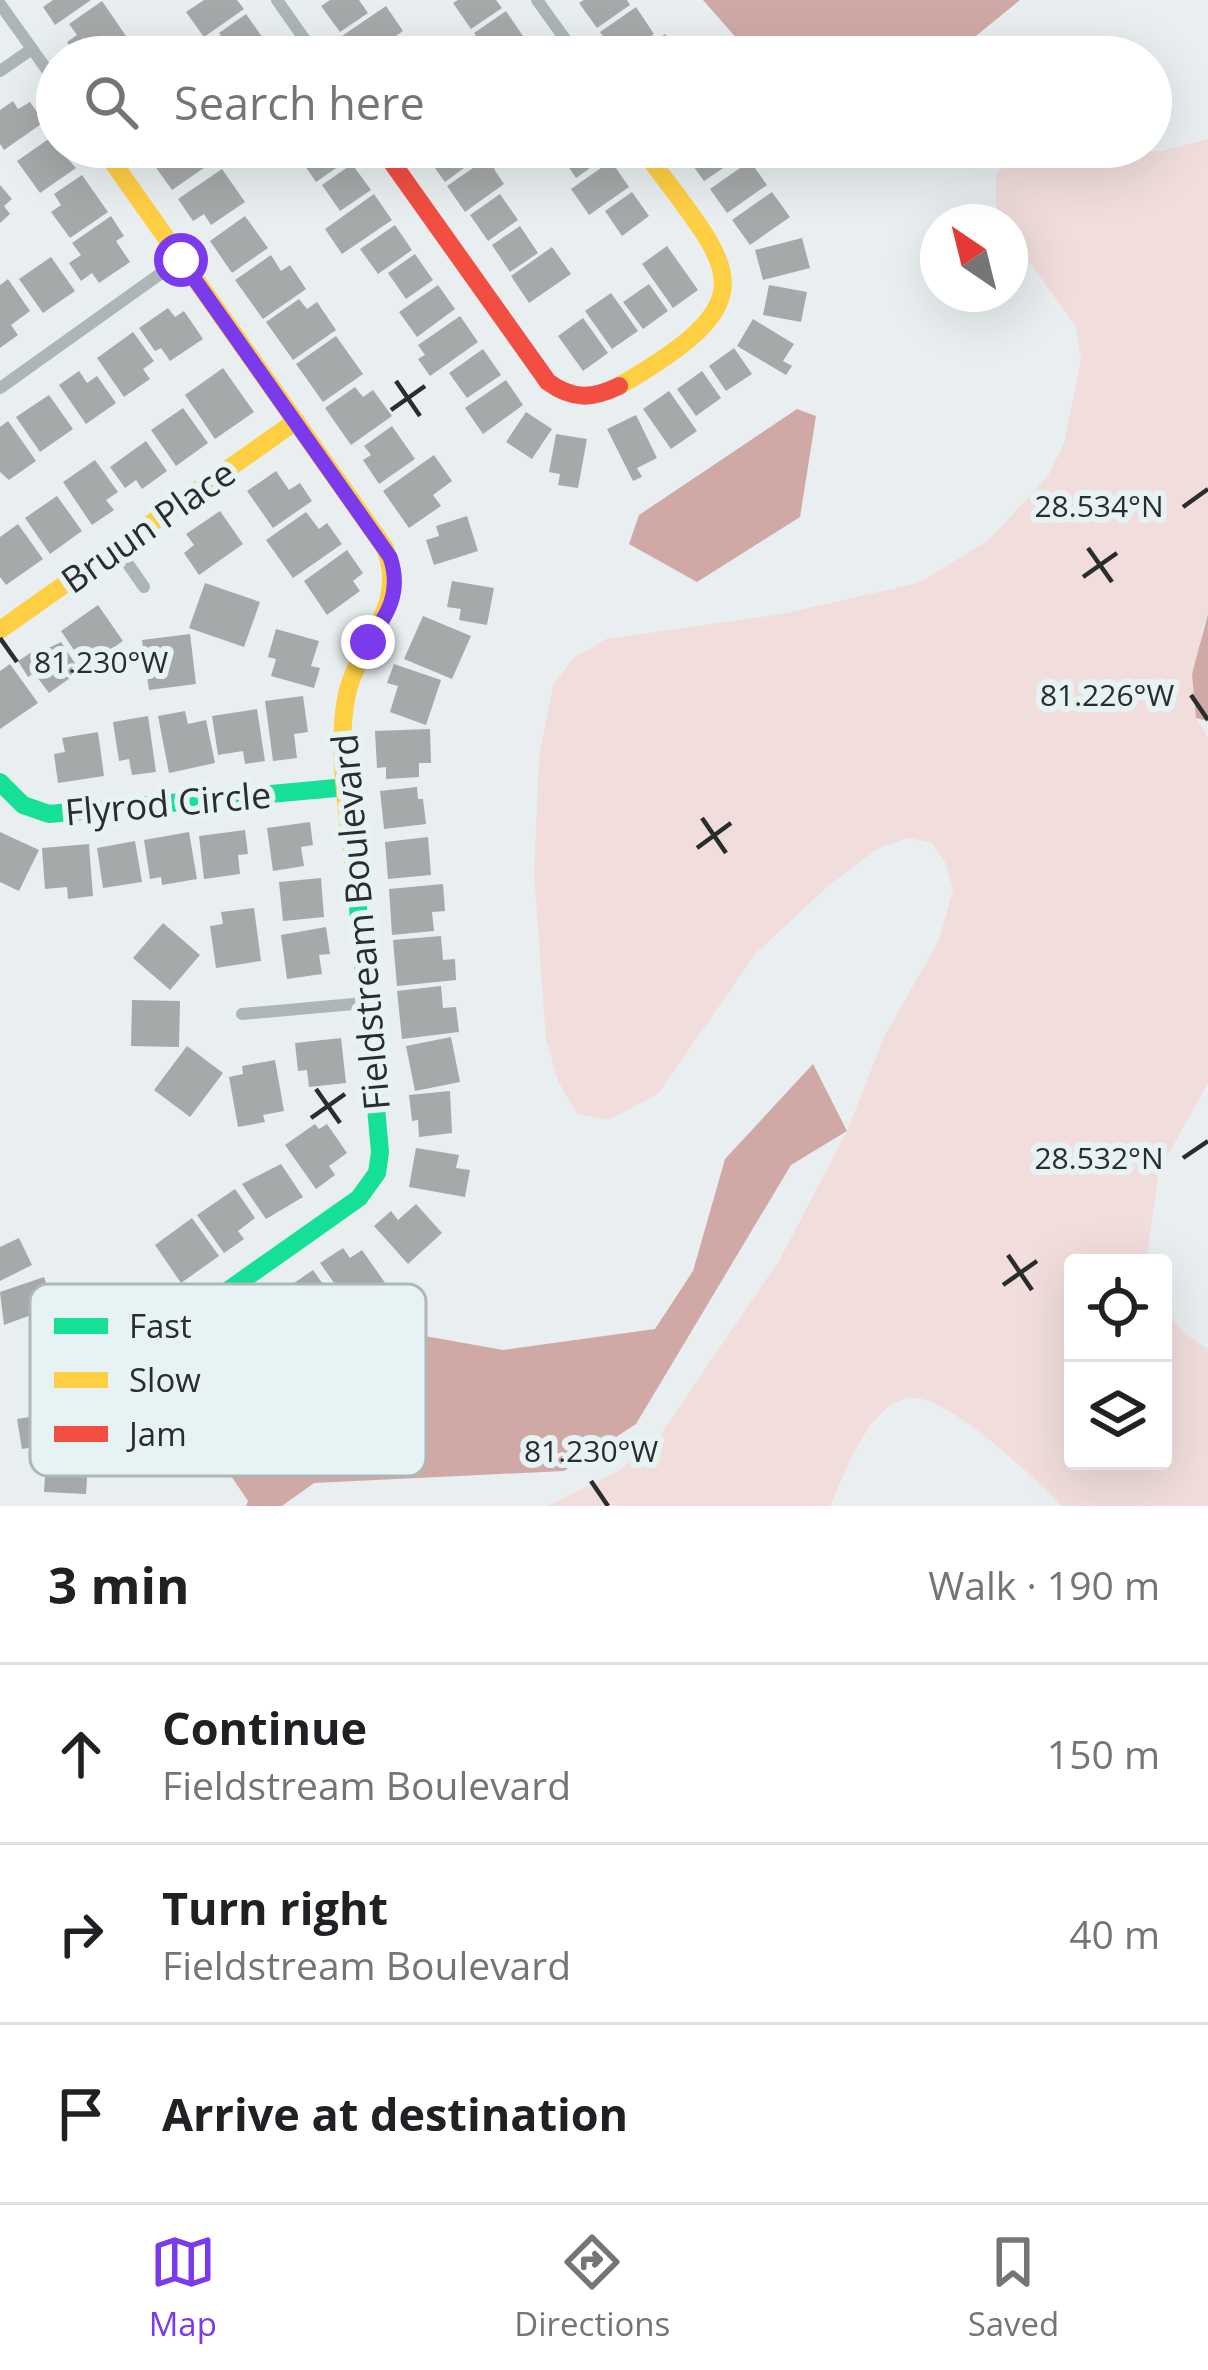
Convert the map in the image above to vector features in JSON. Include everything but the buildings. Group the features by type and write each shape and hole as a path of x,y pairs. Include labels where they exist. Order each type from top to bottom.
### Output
{"street":[{"path":"277,0 302,36"},
{"path":"537,0 563,36"},
{"path":"0,4 36,55"},
{"path":"0,71 32,49"},
{"name":"Fieldstream Boulevard","path":"117,168 385,548 396,580 390,608 356,666 342,729 380,1152 371,1184 359,1198 237,1284"},
{"path":"396,168 548,382 563,393 590,398 615,388 705,326 723,297 719,258 656,168"},
{"path":"0,388 181,260"},
{"name":"Bruun Place","path":"0,630 296,421"},
{"path":"117,548 144,586"},
{"name":"Flyrod Circle","path":"0,782 23,805 49,814 346,788"},
{"path":"242,1014 365,1003"}],"shaded area":[{"path":"703,0 1020,0 976,36 735,36"},
{"path":"1208,139 1208,614 1202,628 1196,718 1208,737 1208,1083 1159,1171 1147,1254 1064,1254 1064,1470 1172,1470 1172,1318 1208,1349 1208,1506 1062,1506 962,1420 939,1406 903,1399 867,1430 830,1506 547,1506 620,1470 661,1434 780,1259 847,1131 885,1035 939,940 953,890 945,862 932,843 909,838 878,848 826,888 756,953 658,1094 608,1120 577,1114 558,1081 546,1039 534,874 539,757 553,686 572,659 606,639 782,614 918,583 989,540 1048,476 1064,443 1081,360 1076,327 1028,260 1028,204 996,204 996,174 1002,168 1172,168 1172,148"},
{"path":"797,409 816,416 800,517 697,582 629,544 639,515"},
{"path":"1208,614 1208,721 1196,718 1192,674"},
{"path":"813,1064 847,1131 791,1165 636,1424 564,1471 314,1483 282,1506 246,1506 248,1501 231,1476 426,1476 426,1336 503,1350 655,1329 693,1271 725,1159"}],"traffic: fast":[{"path":"0,782 23,805 49,814 347,787"},
{"path":"237,1284 359,1198 377,1173 380,1152 357,897"}],"traffic: slow":[{"path":"117,168 385,548 391,569 387,606 353,674 343,717 343,768 357,897"},
{"path":"619,386 669,355 702,327 719,303 723,278 715,252 656,168"},
{"path":"0,630 296,421"}],"traffic: jam":[{"path":"396,168 548,382 583,396 619,386"}],"route":[{"path":"181,260 390,557 396,580 393,600 368,642"}]}
